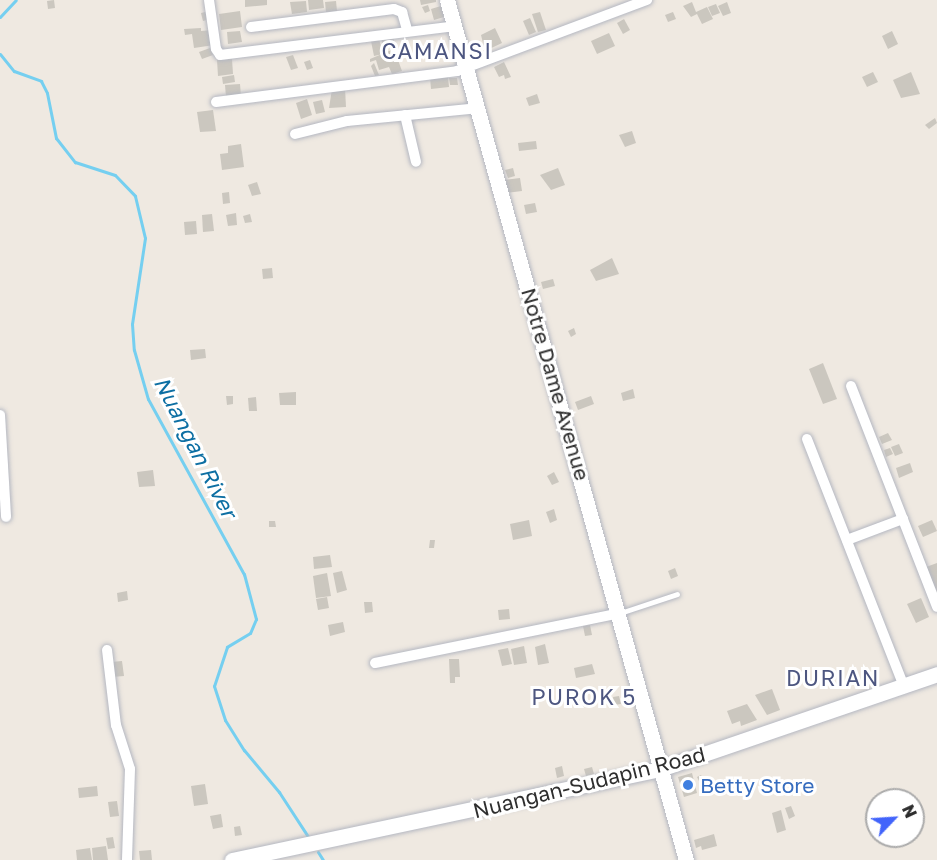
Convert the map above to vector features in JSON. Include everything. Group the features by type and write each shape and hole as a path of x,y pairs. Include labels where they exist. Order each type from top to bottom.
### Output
{"street":[{"path":"209,0 216,49 220,55 407,30 454,26"},
{"name":"Notre Dame Avenue","path":"447,0 620,613 686,860"},
{"path":"216,102 467,67 646,0"},
{"path":"251,27 394,9 402,12 407,30"},
{"path":"295,134 347,121 479,108"},
{"path":"405,115 416,162"},
{"path":"851,386 937,607"},
{"path":"0,415 6,517"},
{"path":"807,439 904,686"},
{"path":"847,540 903,519"},
{"path":"375,663 620,613"},
{"path":"107,650 116,725 130,769 127,860"},
{"name":"Nuangan-Sudapin Road","path":"232,860 663,768 937,674"}],"lane":[{"path":"620,613 677,594"}],"building":[{"path":"54,0 55,8 48,9 47,1"},
{"path":"245,0 267,0 267,5 245,7"},
{"path":"308,0 323,0 324,8 309,10"},
{"path":"420,0 436,0 436,2 421,5"},
{"path":"306,1 307,12 292,14 290,2"},
{"path":"336,1 337,11 326,12 325,2"},
{"path":"692,2 696,12 707,7 713,19 702,24 697,14 691,17 683,6"},
{"path":"727,2 731,13 723,16 718,6"},
{"path":"716,4 720,13 712,16 708,7"},
{"path":"428,5 430,11 425,13 422,7"},
{"path":"441,6 444,17 434,20 431,9"},
{"path":"209,11 211,19 203,21 201,13"},
{"path":"240,11 242,27 221,30 219,14"},
{"path":"540,12 546,30 538,32 532,14"},
{"path":"673,12 676,19 668,22 665,15"},
{"path":"530,18 536,32 529,35 523,21"},
{"path":"624,19 630,30 623,34 617,23"},
{"path":"201,28 201,31 212,30 214,45 194,48 192,34 185,35 184,29"},
{"path":"495,28 502,43 485,51 481,35"},
{"path":"240,31 242,42 228,44 227,32"},
{"path":"892,31 898,44 888,49 882,36"},
{"path":"609,33 615,46 597,54 591,41"},
{"path":"393,35 395,47 383,49 381,36"},
{"path":"379,39 383,54 374,56 371,41"},
{"path":"210,48 213,55 202,59 199,52"},
{"path":"394,49 402,71 392,74 389,67 379,70 376,60 370,62 370,59"},
{"path":"293,55 298,68 291,70 286,57"},
{"path":"232,59 233,74 218,76 217,60"},
{"path":"310,60 313,68 307,70 304,62"},
{"path":"504,62 511,77 505,79 504,75 499,77 494,67"},
{"path":"374,63 379,75 375,76 371,66"},
{"path":"873,72 878,82 867,87 862,77"},
{"path":"911,72 920,94 901,98 893,80"},
{"path":"234,75 235,82 223,84 222,77"},
{"path":"448,76 449,87 431,89 430,77"},
{"path":"449,78 457,78 458,85 450,85"},
{"path":"240,84 241,96 226,97 225,85"},
{"path":"345,88 346,107 329,108 332,89"},
{"path":"537,94 540,103 529,106 526,98"},
{"path":"307,99 312,115 301,119 296,103"},
{"path":"322,100 325,112 316,114 313,102"},
{"path":"213,110 216,131 200,132 197,112"},
{"path":"935,118 937,123 929,129 925,125"},
{"path":"632,131 636,143 625,147 619,135"},
{"path":"536,141 537,149 519,151 518,143"},
{"path":"241,144 244,167 222,170 220,154 228,153 228,146"},
{"path":"513,168 515,176 508,178 505,170"},
{"path":"558,168 565,185 551,190 540,175"},
{"path":"520,178 522,191 506,193 504,180"},
{"path":"257,182 261,194 252,196 248,185"},
{"path":"229,192 230,203 223,204 222,193"},
{"path":"535,203 537,212 526,214 524,205"},
{"path":"236,213 237,225 228,226 226,215"},
{"path":"212,214 214,231 203,232 202,215"},
{"path":"250,214 252,222 245,223 243,216"},
{"path":"196,221 197,234 185,235 184,222"},
{"path":"612,258 619,274 596,281 590,270"},
{"path":"272,268 273,278 263,279 262,269"},
{"path":"553,279 555,286 543,289 541,282"},
{"path":"574,328 576,334 571,337 568,331"},
{"path":"205,349 206,358 191,360 190,350"},
{"path":"823,363 837,399 823,404 809,369"},
{"path":"633,389 635,398 623,401 621,393"},
{"path":"296,392 296,405 280,405 279,393"},
{"path":"226,396 233,396 233,404 227,405"},
{"path":"591,396 594,404 578,410 575,402"},
{"path":"256,397 257,411 249,411 248,398"},
{"path":"888,433 892,440 882,444 879,437"},
{"path":"899,444 903,453 895,456 891,447"},
{"path":"890,448 893,454 886,457 884,450"},
{"path":"910,463 913,472 899,478 896,468"},
{"path":"153,470 155,486 139,487 137,472"},
{"path":"554,472 559,482 552,485 547,476"},
{"path":"554,509 557,520 550,523 546,512"},
{"path":"529,520 532,536 513,540 510,524"},
{"path":"932,520 937,531 923,537 918,526"},
{"path":"269,521 275,521 276,527 269,527"},
{"path":"430,540 435,540 434,548 429,548"},
{"path":"330,555 332,567 314,569 313,557"},
{"path":"937,563 937,592 926,567"},
{"path":"675,568 678,576 671,579 668,571"},
{"path":"342,571 347,590 337,593 333,573"},
{"path":"327,573 331,596 316,598 313,576"},
{"path":"127,591 128,600 118,602 117,593"},
{"path":"327,597 329,608 318,610 316,599"},
{"path":"921,598 929,617 916,623 907,604"},
{"path":"364,602 372,602 373,612 365,613"},
{"path":"509,609 510,619 499,620 498,610"},
{"path":"343,622 345,632 330,636 328,625"},
{"path":"590,625 592,635 585,636 583,626"},
{"path":"545,644 549,663 538,665 535,647"},
{"path":"524,646 527,663 514,665 511,649"},
{"path":"508,648 512,664 502,666 498,650"},
{"path":"449,659 459,659 460,677 455,677 455,683 450,683"},
{"path":"122,661 124,676 112,677 111,662"},
{"path":"592,664 595,674 576,678 574,668"},
{"path":"772,689 780,710 767,715 755,695"},
{"path":"619,696 621,704 614,705 613,697"},
{"path":"747,704 757,720 741,726 740,721 732,724 727,711"},
{"path":"562,766 564,776 557,778 555,768"},
{"path":"592,767 594,774 586,776 584,769"},
{"path":"692,773 697,793 684,797 678,777"},
{"path":"701,775 706,785 702,787 697,777"},
{"path":"205,784 208,804 194,806 191,786"},
{"path":"97,786 98,796 79,798 78,788"},
{"path":"117,801 119,816 110,817 108,802"},
{"path":"791,806 795,816 789,819 785,808"},
{"path":"781,810 786,830 777,833 772,813"},
{"path":"221,814 223,827 213,829 210,816"},
{"path":"240,826 242,835 235,836 234,827"},
{"path":"714,834 717,846 702,850 701,846 696,848 694,840"},
{"path":"113,837 115,848 108,849 106,838"},
{"path":"106,846 108,860 93,860 92,848"},
{"path":"90,848 92,860 77,860 76,850"},
{"path":"151,850 152,860 140,860 139,851"}],"waterway":[{"name":"Nuangan River","path":"0,17 16,0"},
{"name":"Nuangan River","path":"0,54 14,71 41,81 47,93 56,138 75,162 115,175 135,196 145,238 132,324 134,350 148,399 244,574 256,619 250,633 227,647 214,686 225,720 244,750 279,792 309,838"},
{"name":"Nuangan River","path":"318,852 323,860"}],"place":[{"name":"Betty Store","path":"688,785"}],"district":[{"name":"CAMANSI","path":"437,51"},
{"name":"DURIAN","path":"833,678"},
{"name":"PUROK 5","path":"584,697"}]}
